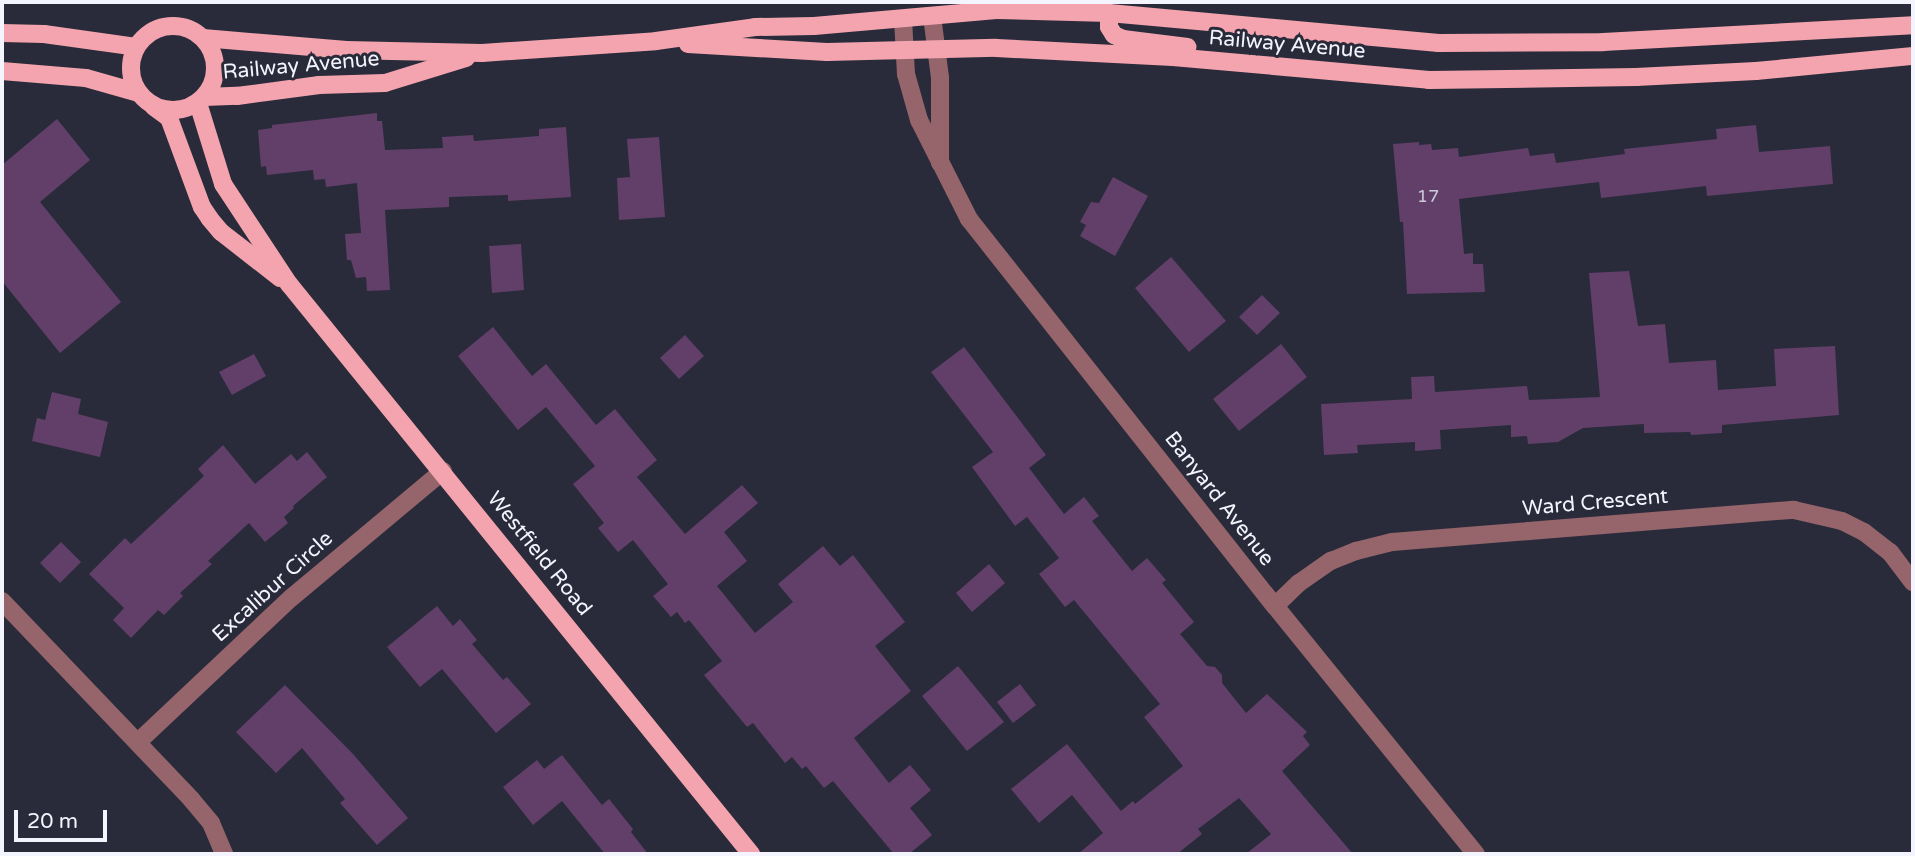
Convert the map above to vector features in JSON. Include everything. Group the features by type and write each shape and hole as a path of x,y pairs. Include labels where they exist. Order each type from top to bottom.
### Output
{"main road":[{"name":"Railway Avenue","path":"203,38 346,50 482,53 656,41 755,27 903,19 996,10 1109,13 1439,43 1603,42 1913,25"},
{"path":"1109,13 1109,27 1114,35 1123,39 1200,48 1247,57 1270,65"},
{"path":"2,71 86,78 145,99 180,110 201,100 211,88 215,67 209,46 203,38 192,30 167,26 145,37 136,47 131,70 145,99"},
{"path":"2,33 44,34 136,47"},
{"name":"Railway Avenue","path":"656,41 762,50 996,48 1173,57 1429,80 1756,71 1913,56"},
{"name":"Railway Avenue","path":"201,100 319,85 385,83 482,53"},
{"name":"Westfield Road","path":"145,99 169,118 202,207 210,219 256,261 289,285"},
{"name":"Westfield Road","path":"201,100 223,184 289,285 443,471 751,854"}],"street":[{"name":"Banyard Avenue","path":"932,16 942,106 940,163"},
{"name":"Banyard Avenue","path":"903,19 906,74 919,120 969,219 1275,606 1476,854"},
{"name":"Excalibur Circle","path":"138,742 291,598 443,471"},
{"name":"Ward Crescent","path":"1275,606 1299,583 1331,561 1356,551 1392,542 1794,510 1821,514 1864,532 1890,552 1913,582"},
{"path":"2,601 138,742 211,823 224,854"}],"building":[{"path":"377,113 377,121 382,121 385,150 443,148 442,137 473,135 474,141 539,136 539,129 566,127 571,197 508,201 508,195 449,197 449,207 385,210 390,290 367,291 366,277 356,278 351,260 347,260 345,234 361,233 357,183 326,187 325,179 314,180 313,170 267,175 266,166 261,167 258,130 272,128 272,125"},
{"path":"57,119 90,160 40,202 121,302 60,353 2,281 2,165"},
{"path":"1756,125 1759,152 1830,146 1833,184 1707,196 1706,186 1601,198 1599,182 1459,199 1464,254 1473,253 1473,264 1483,264 1485,292 1407,294 1403,222 1400,222 1393,144 1419,142 1419,145 1431,144 1432,150 1458,148 1459,157 1528,148 1530,156 1554,153 1556,163 1625,154 1624,149 1717,139 1716,129"},
{"path":"659,137 665,217 619,220 617,178 630,177 627,139"},
{"path":"1113,177 1148,196 1115,256 1080,236 1086,225 1080,222 1091,202 1099,203"},
{"path":"521,244 524,290 492,293 489,246"},
{"path":"1171,257 1226,321 1189,352 1135,288"},
{"path":"1629,271 1638,326 1665,324 1669,363 1716,360 1718,390 1776,386 1774,349 1835,346 1839,415 1722,425 1722,433 1691,435 1690,432 1644,433 1644,424 1583,428 1558,442 1528,444 1527,436 1511,437 1511,425 1440,430 1441,449 1415,451 1415,442 1357,445 1358,453 1324,455 1321,404 1412,399 1411,377 1434,376 1435,392 1527,386 1529,400 1600,397 1589,273"},
{"path":"1262,295 1280,313 1257,335 1239,317"},
{"path":"493,327 532,376 546,364 596,425 615,409 657,460 637,477 685,534 742,485 758,503 724,532 747,561 717,586 755,633 793,602 778,584 823,546 840,566 853,555 905,622 875,646 911,691 854,738 889,783 910,765 931,790 910,808 932,835 909,854 894,854 833,781 824,788 806,766 802,769 792,757 785,763 753,723 747,727 704,675 722,661 689,620 685,623 677,612 671,617 653,596 668,584 633,540 618,552 598,528 604,523 573,484 595,466 546,407 518,430 458,356"},
{"path":"685,335 704,356 679,379 660,358"},
{"path":"1281,344 1307,377 1239,431 1213,399"},
{"path":"964,347 1046,455 1029,468 1064,514 1084,497 1099,516 1092,521 1132,571 1147,558 1166,580 1162,583 1194,622 1180,634 1207,666 1215,667 1222,675 1222,683 1246,713 1267,694 1307,732 1303,736 1310,745 1282,771 1353,854 1246,854 1271,834 1239,798 1198,829 1202,834 1177,854 1078,854 1103,833 1072,795 1039,823 1011,789 1067,744 1121,811 1133,801 1135,804 1183,766 1144,717 1160,704 1074,600 1065,607 1039,574 1059,558 1027,517 1015,526 972,467 993,452 931,372"},
{"path":"254,354 266,376 232,395 219,372"},
{"path":"52,392 81,399 78,414 108,422 100,457 32,441 37,418 45,420"},
{"path":"223,445 255,484 291,454 297,461 307,452 327,477 293,506 284,517 288,523 265,542 249,523 208,561 212,564 180,593 183,596 164,615 158,610 131,638 113,620 124,608 89,574 125,538 131,544 204,476 198,469"},
{"path":"61,542 81,562 60,583 40,563"},
{"path":"989,564 1005,583 972,612 956,593"},
{"path":"437,606 453,626 460,619 477,640 472,644 503,680 507,677 531,704 496,733 442,669 420,687 387,647"},
{"path":"958,666 1004,722 967,751 922,696"},
{"path":"1020,684 1036,705 1013,723 997,702"},
{"path":"285,685 353,754 408,818 377,845 340,803 345,799 302,748 276,773 236,732"},
{"path":"562,755 602,805 609,799 633,829 631,832 648,854 605,854 562,801 533,825 503,787 537,760 544,769"}]}
